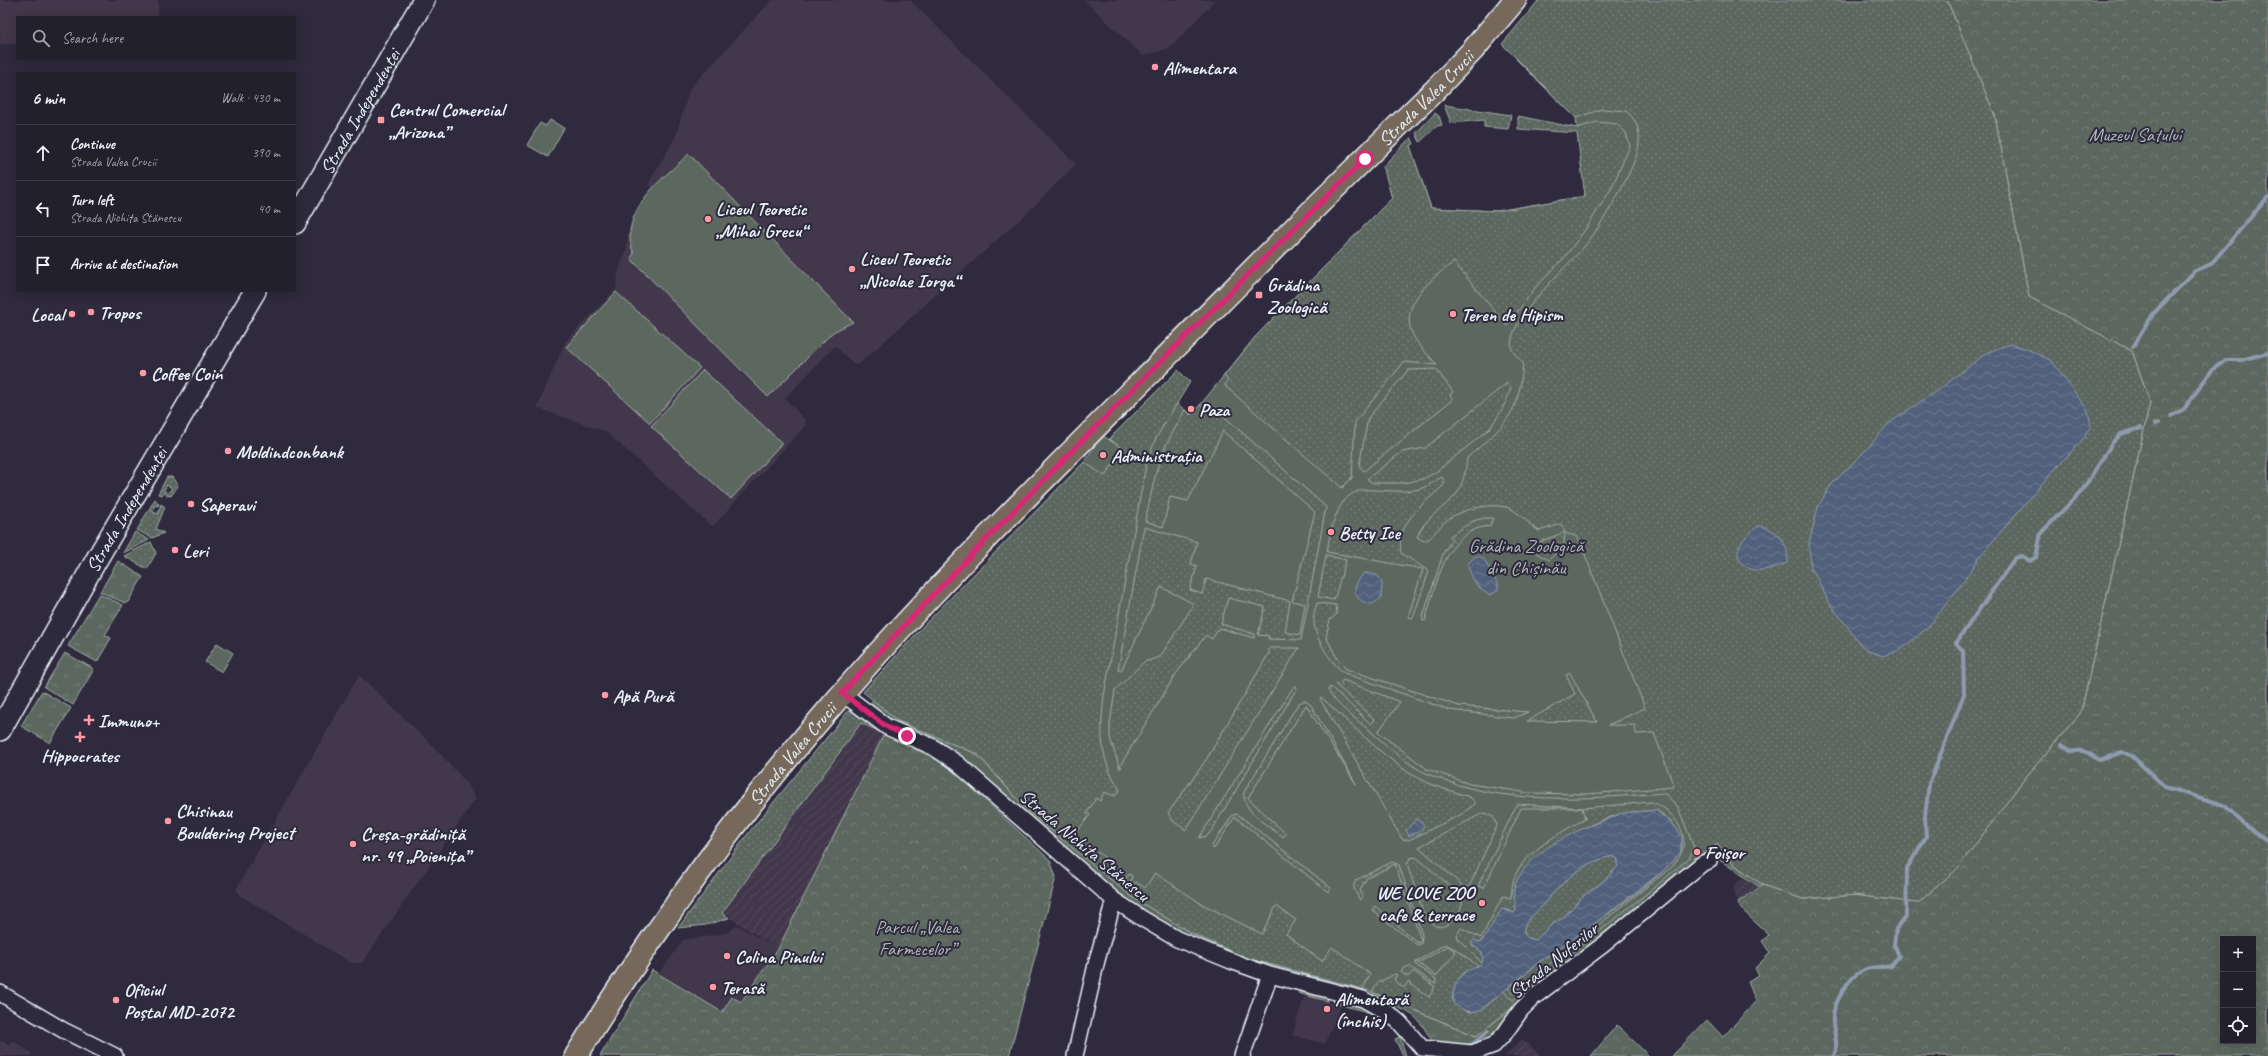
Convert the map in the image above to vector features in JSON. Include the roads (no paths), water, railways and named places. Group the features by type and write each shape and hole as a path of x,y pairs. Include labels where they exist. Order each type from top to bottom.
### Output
{"main road":[{"name":"Strada Independenței","path":"296,221 424,0"},
{"name":"Strada Valea Crucii","path":"576,1056 609,1003 691,882 766,786 842,693 918,610 1040,484 1434,91 1473,50 1515,0"},
{"name":"Strada Independenței","path":"0,730 102,551 254,292"}],"street":[{"name":"Strada Nichita Stănescu","path":"842,693 887,727 933,748 957,763 1114,900 1177,939 1270,975 1363,1000 1399,1022 1420,1052"},
{"name":"Strada Nuferilor","path":"1420,1052 1472,1053 1494,1045 1505,1033 1521,1010 1534,997 1603,945 1703,863 1709,861"},
{"path":"1075,1056 1097,960 1114,900"},
{"path":"1242,1056 1270,975"},
{"path":"0,993 63,1030 115,1056"}],"water":[{"path":"2010,344 2027,349 2052,361 2088,411 2091,426 2084,438 2047,478 1980,556 1964,581 1929,626 1902,649 1883,656 1869,651 1861,645 1828,601 1816,576 1811,570 1809,543 1818,507 1831,485 1868,448 1888,424 1945,385 1986,353"},
{"path":"1759,526 1771,530 1781,538 1787,550 1787,563 1767,569 1754,570 1744,565 1740,560 1738,555 1741,544 1749,533"},
{"path":"1479,556 1484,559 1498,585 1498,590 1491,595 1487,594 1479,587 1470,573 1468,564 1474,557"},
{"path":"1365,573 1377,575 1382,582 1381,598 1372,604 1367,604 1362,601 1357,597 1355,592 1357,583"},
{"path":"1656,810 1677,829 1682,837 1680,853 1663,871 1586,930 1544,958 1482,1009 1478,1011 1467,1011 1454,1004 1453,996 1455,986 1459,978 1468,970 1479,965 1483,960 1482,952 1472,945 1472,942 1474,940 1480,942 1483,940 1502,909 1514,913 1516,911 1514,890 1519,877 1528,865 1554,844 1584,828 1621,814","holes":["1613,856 1618,859 1618,866 1606,879 1582,897 1563,918 1551,925 1536,940 1528,938 1524,934 1528,920 1563,883 1580,869 1601,859"]},
{"path":"1416,819 1422,822 1424,826 1419,832 1409,836 1406,831"}],"waterway":[{"path":"2133,347 2153,314 2195,271 2211,264 2268,197"},
{"path":"2171,416 2184,409 2212,370 2226,360 2241,360 2268,353"},
{"path":"2155,424 2159,423"},
{"path":"1834,1056 1836,1043 1833,1016 1842,992 1852,978 1858,973 1870,968 1891,966 1899,956 1894,944 1896,929 1906,916 1907,868 1926,837 1925,816 1929,784 1964,694 1963,651 1956,643 2015,558 2022,556 2030,561 2036,557 2041,533 2081,492 2113,442 2121,434 2141,428"},
{"path":"2062,745 2072,752 2084,751 2100,760 2122,752 2132,756 2165,787 2224,805 2246,826 2268,841"},
{"path":"1465,1047 1473,1044 1488,1031"}],"place":[{"name":"Alimentara","path":"1155,67"},
{"name":"Centrul Comercial „Arizona”","path":"381,120"},
{"name":"Liceul Teoretic „Mihai Grecu“","path":"708,219"},
{"name":"Liceul Teoretic „Nicolae Iorga“","path":"852,269"},
{"name":"Grădina Zoologică","path":"1259,295"},
{"name":"Tropos","path":"91,312"},
{"name":"Local","path":"72,314"},
{"name":"Teren de Hipism","path":"1453,314"},
{"name":"Coffee Coin","path":"143,373"},
{"name":"Paza","path":"1191,409"},
{"name":"Moldindconbank","path":"228,451"},
{"name":"Administrația","path":"1103,455"},
{"name":"Saperavi","path":"191,504"},
{"name":"Betty Ice","path":"1331,532"},
{"name":"Leri","path":"175,550"},
{"name":"Apă Pură","path":"605,695"},
{"name":"Immuno+","path":"89,720"},
{"name":"Hippocrates","path":"80,737"},
{"name":"Chisinau Bouldering Project","path":"168,821"},
{"name":"Creșa-grădiniță nr. 49 „Poienița”","path":"353,844"},
{"name":"Foișor","path":"1697,852"},
{"name":"WE LOVE ZOO cafe & terrace","path":"1482,903"},
{"name":"Colina Pinului","path":"727,956"},
{"name":"Terasă","path":"713,987"},
{"name":"Oficiul Poștal MD-2072","path":"116,1000"},
{"name":"Alimentară (închis)","path":"1327,1009"}],"park label":[{"name":"Muzeul Satului","path":"2135,134"},
{"name":"Grădina Zoologică din Chișinău","path":"1526,556"},
{"name":"Parcul „Valea Farmecelor”","path":"917,937"}]}
